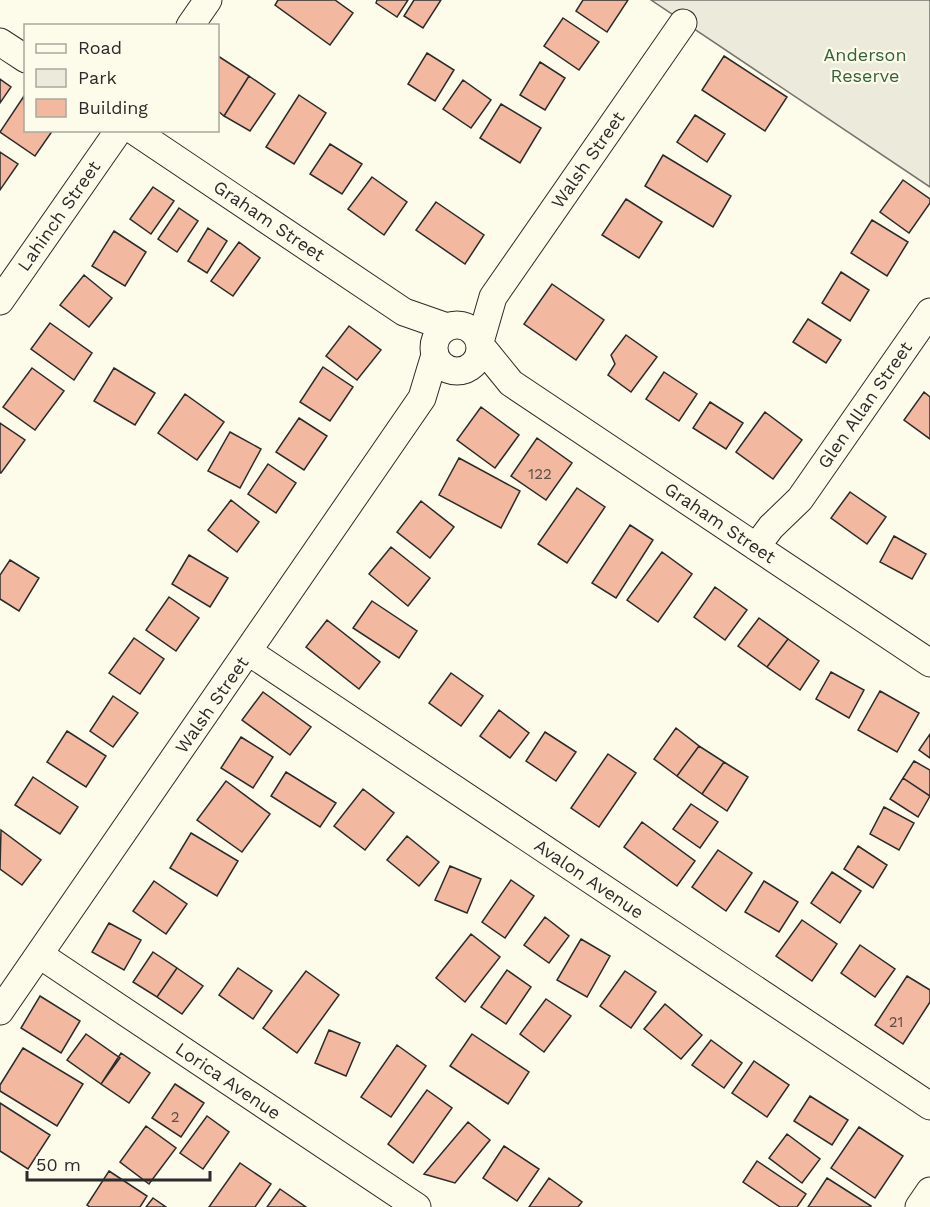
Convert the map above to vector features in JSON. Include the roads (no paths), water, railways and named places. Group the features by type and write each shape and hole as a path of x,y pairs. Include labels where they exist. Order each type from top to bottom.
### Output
{"street":[{"path":"191,24 208,0"},
{"name":"Walsh Street","path":"0,1011 422,398 472,357 493,297 683,23"},
{"path":"0,42 24,58"},
{"name":"Lahinch Street","path":"0,301 117,132"},
{"name":"Graham Street","path":"136,132 404,312 450,326"},
{"name":"Walsh Street","path":"450,326 467,318 493,297"},
{"name":"Graham Street","path":"404,312 435,353"},
{"name":"Glen Allan Street","path":"763,552 784,536 800,499 930,312"},
{"path":"450,326 466,326 477,335 472,357 445,368 435,353 437,336 450,326"},
{"name":"Walsh Street","path":"422,398 435,353"},
{"name":"Graham Street","path":"472,357 930,663"},
{"name":"Avalon Avenue","path":"249,652 930,1106"},
{"name":"Lorica Avenue","path":"40,956 417,1207"},
{"path":"919,1207 930,1191"}],"park label":[{"name":"Anderson Reserve","path":"865,65"}]}
